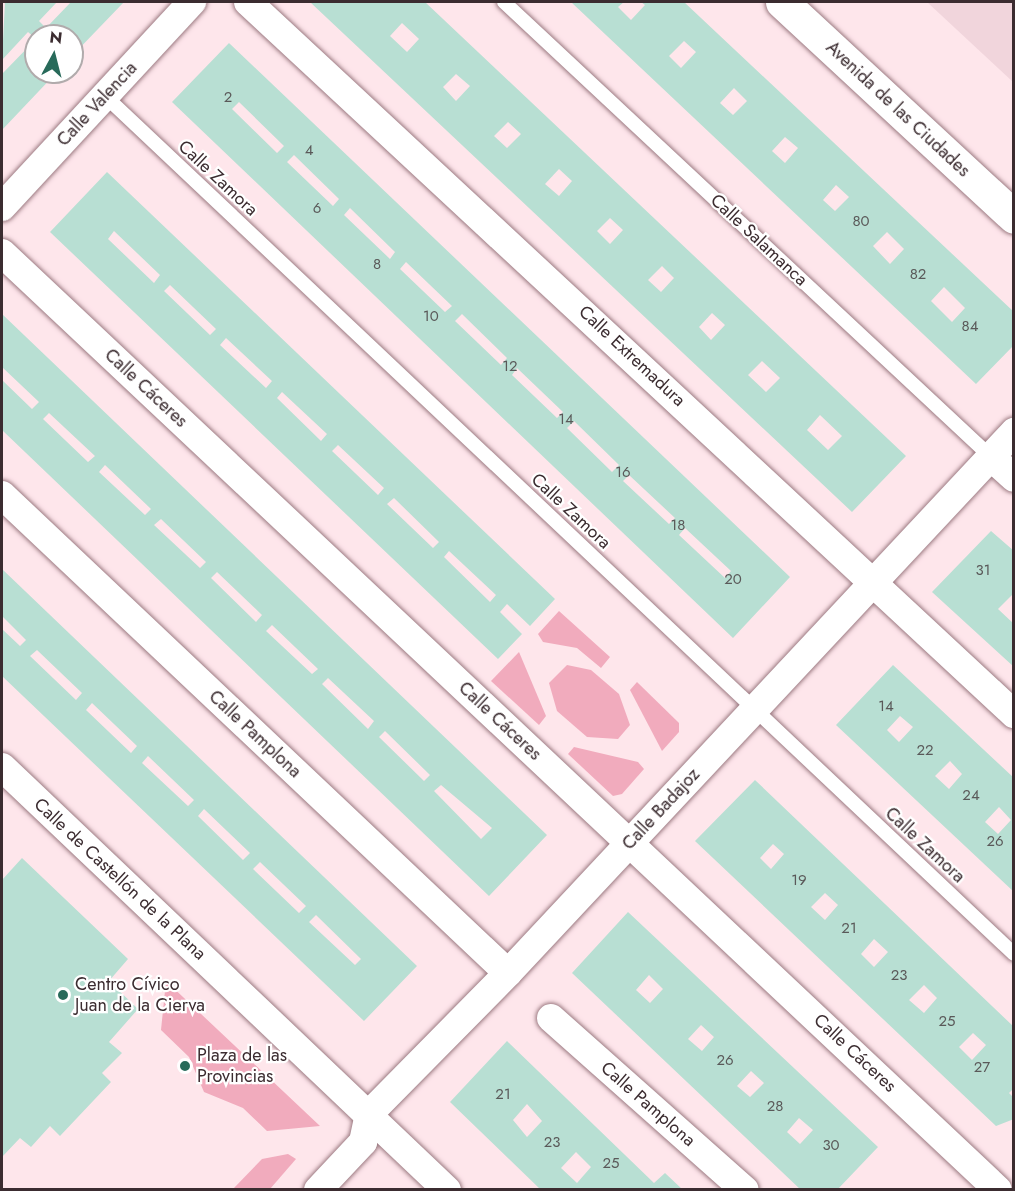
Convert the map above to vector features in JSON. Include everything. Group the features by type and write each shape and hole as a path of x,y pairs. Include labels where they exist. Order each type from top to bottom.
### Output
{"street":[{"name":"Calle Valencia","path":"2,207 192,2"},
{"name":"Calle Extremadura","path":"248,2 873,579 1014,714"},
{"name":"Avenida de las Ciudades","path":"782,2 1014,217"},
{"name":"Calle Cáceres","path":"2,253 998,1190"},
{"name":"Calle Badajoz","path":"369,1114 508,974 873,579 1014,432"},
{"name":"Calle Salamanca","path":"991,457 1014,478"},
{"name":"Calle Pamplona","path":"2,495 508,974"},
{"name":"Calle de Castellón de la Plana","path":"2,767 447,1190"},
{"name":"Calle Pamplona","path":"551,1018 746,1190"},
{"path":"318,1190 363,1142 369,1114"}],"lane":[{"name":"Calle Salamanca","path":"504,2 991,457"},
{"name":"Calle Zamora","path":"104,95 1014,954"}],"shaded area":[{"path":"927,2 1013,2 1013,82"},
{"path":"559,611 610,657 601,668 577,648 543,642 538,634"},
{"path":"519,652 546,716 539,725 491,681"},
{"path":"567,665 591,670 619,694 630,725 618,739 587,737 557,711 549,683"},
{"path":"637,682 679,723 679,732 662,751 630,690"},
{"path":"574,747 638,762 644,769 622,794 613,796 568,754"},
{"path":"166,981 320,1126 267,1131 243,1108 204,1092 189,1057 161,1030"},
{"path":"288,1154 296,1159 270,1189 233,1189 262,1159"}],"building":[{"path":"5,2 57,2 39,21 42,24 24,24 24,36 2,60"},
{"path":"71,2 124,2 84,44 84,24 50,24"},
{"path":"310,2 425,2 906,456 852,512","holes":["402,23 419,39 407,52 390,36","456,74 470,86 456,101 443,87","508,122 521,134 507,148 494,136","559,169 572,181 559,196 545,184","610,218 623,230 610,244 597,231","662,266 674,278 661,292 648,280","712,313 725,325 711,340 699,327","762,361 780,378 766,392 748,375","820,415 842,436 828,450 807,430"]},
{"path":"571,2 624,2 618,7 631,20 645,5 641,2 684,2 1014,312 1014,345 976,384","holes":["684,41 696,52 681,68 669,56","734,88 747,101 733,115 720,103","785,137 798,148 785,163 772,151","836,185 849,197 835,211 823,200","887,232 904,249 890,264 873,246","944,287 965,308 952,322 931,301"]},
{"path":"229,43 790,577 733,638 172,102","holes":["239,102 284,146 277,153 232,109","294,155 339,199 333,206 287,162","350,208 395,252 390,259 344,215","406,262 452,306 445,312 400,269","462,314 507,358 501,365 455,321","517,368 563,412 557,418 512,375","574,421 619,465 612,472 567,428","629,475 675,518 669,524 623,481","685,528 731,571 725,578 679,535"]},
{"path":"24,51 24,84 46,84 2,130 2,74"},
{"path":"107,172 555,599 530,626 507,604 500,612 522,634 498,659 50,232","holes":["114,231 160,275 154,283 108,239","170,285 216,329 210,335 164,291","226,338 272,381 266,388 220,345","282,392 327,434 321,441 277,398","338,445 384,488 378,495 332,451","394,498 439,542 433,548 387,504","449,551 496,595 490,602 444,557"]},
{"path":"2,314 547,835 489,896 2,430 2,380 32,409 39,402 2,367","holes":["49,413 95,456 88,462 43,419","105,465 151,509 145,515 99,472","161,519 206,562 200,568 154,525","217,572 262,615 256,622 211,578","272,625 318,669 312,674 266,631","328,678 374,721 368,729 322,684","385,731 430,775 424,781 379,737","441,785 492,828 481,839 434,791"]},
{"path":"991,531 1014,551 1014,593 998,609 1014,624 1014,667 932,592"},
{"path":"2,569 417,966 364,1021 2,676 2,629 20,646 26,640 2,616","holes":["37,650 82,693 76,700 30,656","92,703 137,746 131,753 86,710","148,756 194,800 188,806 142,763","204,809 250,853 243,860 198,816","260,862 306,906 299,913 253,869","316,915 361,959 355,965 309,922"]},
{"path":"893,665 1014,778 1014,892 836,725","holes":["900,716 913,727 899,742 887,730","950,761 962,774 949,789 935,776","999,807 1011,820 998,834 985,822"]},
{"path":"755,780 1014,1027 1014,1088 1009,1093 1014,1098 1014,1119 996,1126 695,841","holes":["773,844 784,854 771,869 760,858","825,893 838,905 825,920 811,907","874,939 888,952 874,967 861,954","924,985 937,998 924,1013 909,1000","973,1033 986,1045 972,1060 959,1047"]},
{"name":"Centro Cívico Juan de la Cierva","path":"22,858 128,959 109,981 138,1009 109,1042 122,1053 102,1073 111,1082 60,1136 50,1126 31,1147 20,1138 2,1157 2,880"},
{"path":"628,912 878,1147 837,1190 801,1190 572,973","holes":["649,975 663,989 650,1003 636,990","701,1025 714,1037 702,1051 688,1039","751,1071 764,1083 750,1097 737,1086","799,1118 813,1130 800,1144 787,1132"]},
{"path":"507,1041 654,1183 665,1173 683,1190 541,1190 450,1102","holes":["527,1104 542,1121 527,1137 513,1120","576,1152 591,1167 577,1183 561,1168"]}],"place":[{"name":"Centro Cívico Juan de la Cierva","path":"63,995"},
{"name":"Plaza de las Provincias","path":"185,1066"}]}
